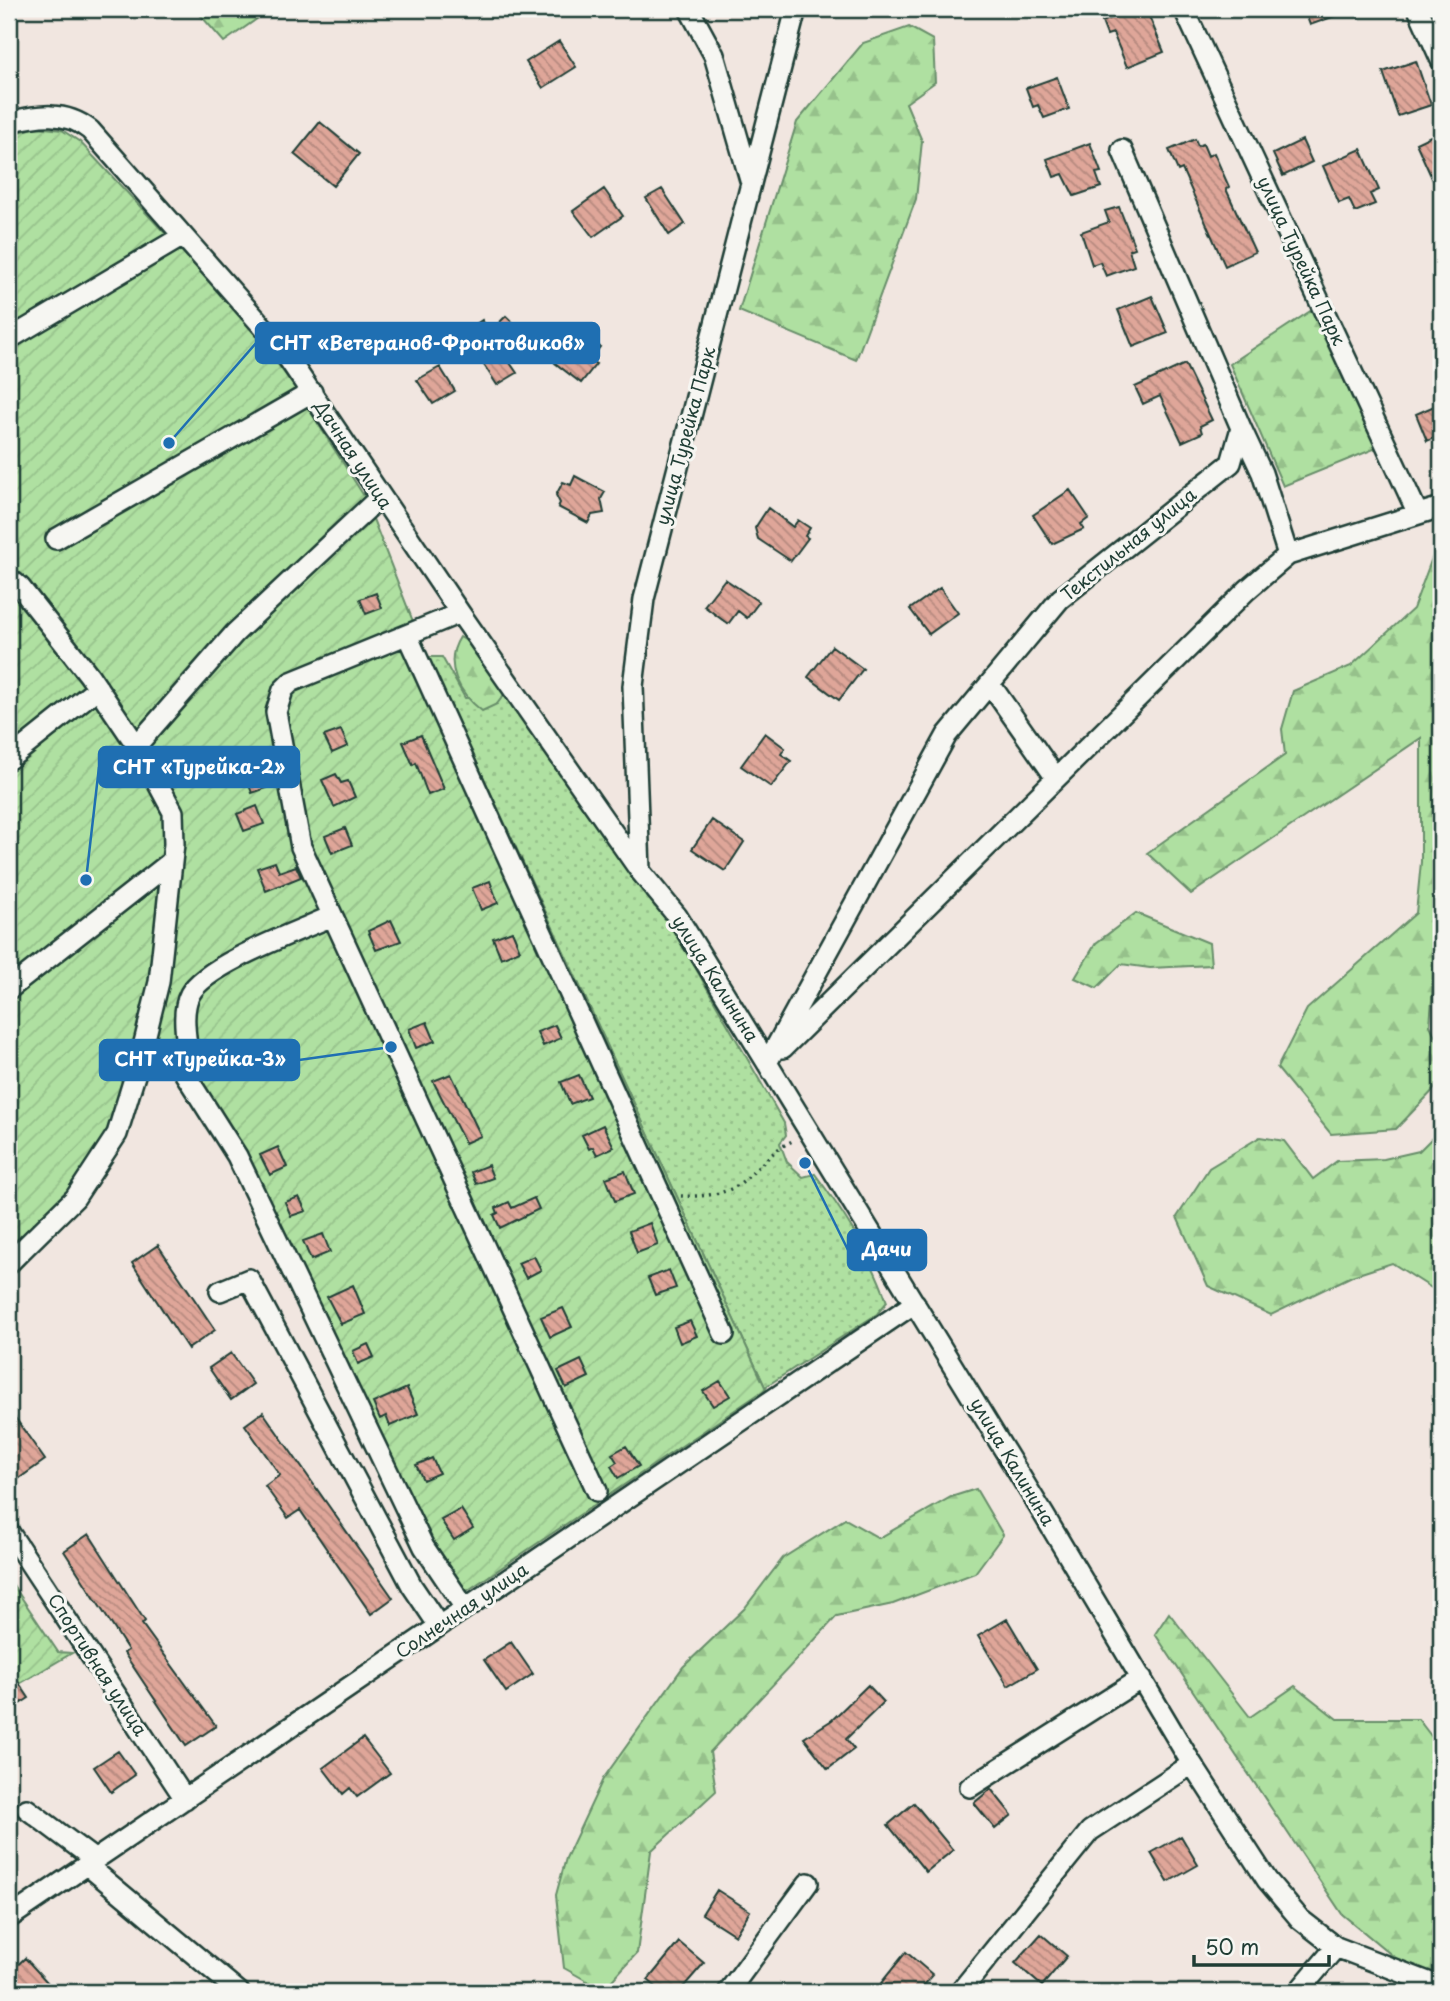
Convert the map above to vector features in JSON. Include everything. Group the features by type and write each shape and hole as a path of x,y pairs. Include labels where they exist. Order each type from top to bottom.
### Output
{"street":[{"path":"690,9 714,55 750,181"},
{"name":"улица Турейка Парк","path":"640,871 633,686 644,599 796,9"},
{"name":"улица Турейка Парк","path":"1184,9 1418,514"},
{"path":"1418,9 1441,60"},
{"name":"Дачная улица","path":"9,122 56,116 71,118 82,124 279,345 375,490 640,871"},
{"path":"1122,150 1262,473 1288,555"},
{"path":"9,339 183,236"},
{"path":"56,539 312,392"},
{"name":"Текстильная улица","path":"767,1063 947,735 1060,599 1231,463 1241,428"},
{"path":"137,745 235,633 380,497 375,490"},
{"path":"767,1063 1247,590 1288,555 1441,507"},
{"path":"9,1263 75,1198 117,1134 140,1059 159,982 172,861 173,812 137,745 98,688 13,586"},
{"path":"460,613 291,682 277,701 277,723 301,847 597,1492"},
{"path":"407,635 724,1334"},
{"path":"990,684 1056,778"},
{"path":"9,759 98,688"},
{"path":"9,989 172,861"},
{"name":"улица Калинина","path":"640,871 677,916 915,1303 1192,1764 1279,1896 1300,1919 1336,1947 1441,1987"},
{"path":"332,916 223,965 198,983 188,996 185,1014 188,1054 178,1063 237,1156 424,1547 465,1608"},
{"path":"220,1291 249,1279 412,1586 439,1626"},
{"name":"Солнечная улица","path":"9,1919 915,1303"},
{"name":"Спортивная улица","path":"9,1532 185,1799"},
{"path":"971,1787 1142,1678"},
{"path":"960,1992 1090,1831 1192,1764"},
{"path":"27,1809 239,1992"},
{"path":"728,1992 808,1883"},
{"path":"1298,1992 1336,1947"}],"path":[{"path":"662,1194 708,1195 738,1185 767,1157 796,1140"}],"green space":[{"path":"195,9 271,9 224,42"},
{"path":"909,27 933,40 935,82 906,103 922,141 916,199 856,360 739,311 797,122 863,43"},
{"path":"37,127 62,130 80,142 243,317 296,389 364,496 425,652 766,1389 458,1597 309,1305 178,1064 139,1078 72,1211 9,1280 9,135"},
{"path":"1315,308 1379,447 1283,486 1230,364"},
{"path":"1435,550 1441,550 1441,970 1434,975 1430,1025 1441,1049 1441,1082 1396,1129 1331,1134 1277,1068 1307,1009 1416,913 1421,862 1421,738 1191,894 1147,853 1285,755 1282,729 1293,691 1351,666 1413,609"},
{"path":"460,637 489,655 512,684 497,704 482,711 467,696 453,668 455,648"},
{"path":"428,657 442,657 465,698 504,697 512,684 643,876 784,1123 786,1135 780,1143 787,1162 803,1177 815,1174 847,1220 873,1268 887,1302 877,1314 765,1387"},
{"path":"1136,913 1209,943 1211,965 1150,968 1121,964 1097,988 1075,978 1096,943"},
{"path":"1441,1129 1441,1294 1392,1263 1352,1276 1271,1315 1208,1286 1177,1217 1209,1168 1260,1137 1284,1141 1313,1179 1337,1161 1384,1159 1419,1151"},
{"path":"976,1489 1003,1535 975,1573 893,1604 837,1616 710,1752 716,1791 651,1851 637,1953 603,1990 564,1968 556,1895 566,1858 603,1779 683,1667 744,1609 783,1558 845,1519 879,1538 951,1497"},
{"path":"9,1579 58,1652 72,1653 9,1690"},
{"path":"1169,1613 1250,1717 1295,1686 1337,1719 1418,1719 1441,1749 1441,1977 1399,1961 1342,1914 1155,1634"}],"building":[{"path":"1134,9 1146,9 1164,52 1127,67 1113,33 1107,35 1102,22"},
{"path":"1304,9 1348,9 1349,11 1310,25"},
{"path":"559,41 576,67 543,88 526,62"},
{"path":"1416,61 1431,105 1398,116 1383,72"},
{"path":"1057,77 1069,109 1044,118 1038,105 1033,107 1026,88"},
{"path":"320,122 359,154 333,186 294,154"},
{"path":"1441,131 1441,198 1416,143"},
{"path":"1195,139 1198,146 1203,144 1208,156 1214,153 1229,187 1226,189 1255,252 1225,266 1182,169 1178,171 1169,150"},
{"path":"1302,140 1312,162 1283,176 1273,154"},
{"path":"1090,143 1101,172 1096,173 1101,187 1074,196 1063,174 1054,177 1047,159"},
{"path":"1361,149 1379,190 1370,194 1375,204 1355,212 1349,199 1339,203 1323,166"},
{"path":"604,189 623,216 593,237 573,211"},
{"path":"662,189 685,224 669,235 646,198"},
{"path":"1119,207 1135,248 1129,250 1134,266 1106,276 1100,262 1092,265 1081,232 1109,222 1105,211"},
{"path":"1152,296 1168,333 1133,347 1118,310"},
{"path":"506,316 527,336 506,357 517,373 497,385 463,333 482,320 490,332"},
{"path":"579,330 600,347 590,360 596,364 581,383 555,363"},
{"path":"1185,364 1212,420 1200,426 1202,433 1182,442 1160,396 1143,404 1135,387"},
{"path":"440,367 455,391 433,404 417,380"},
{"path":"1441,403 1441,435 1427,441 1416,414"},
{"path":"575,476 605,492 601,499 604,513 592,515 588,523 558,507 560,503 556,495 563,482 571,485"},
{"path":"1070,490 1089,518 1081,524 1084,529 1052,544 1033,515"},
{"path":"768,508 793,527 798,520 810,528 805,536 808,538 791,561 758,539 755,528"},
{"path":"725,579 759,602 747,618 738,611 728,624 704,606"},
{"path":"940,588 958,613 929,634 910,609"},
{"path":"376,593 382,608 366,614 360,599"},
{"path":"832,646 863,669 839,700 808,677"},
{"path":"341,730 348,746 332,753 324,736"},
{"path":"765,733 785,748 781,754 791,761 771,787 741,766"},
{"path":"421,735 444,789 428,795 416,763 413,765 403,742"},
{"path":"260,769 267,788 252,793 245,774"},
{"path":"336,774 341,783 348,781 355,797 334,807 322,780"},
{"path":"257,806 264,824 244,831 237,814"},
{"path":"712,820 744,842 725,871 692,849"},
{"path":"345,828 352,845 332,853 325,836"},
{"path":"275,862 279,872 296,866 301,877 266,891 257,868"},
{"path":"490,881 498,903 481,910 472,888"},
{"path":"391,920 401,941 376,950 368,931"},
{"path":"512,931 520,950 501,958 493,938"},
{"path":"427,1022 435,1041 416,1048 409,1029"},
{"path":"555,1025 561,1038 543,1046 537,1032"},
{"path":"451,1074 481,1136 465,1143 433,1081"},
{"path":"579,1075 589,1097 570,1104 561,1082"},
{"path":"603,1125 614,1147 597,1155 593,1147 589,1149 582,1135"},
{"path":"278,1147 287,1167 270,1175 260,1155"},
{"path":"488,1165 493,1178 476,1184 471,1172"},
{"path":"625,1171 634,1194 615,1201 606,1178"},
{"path":"299,1197 306,1211 291,1216 285,1202"},
{"path":"534,1198 539,1209 500,1228 494,1215 498,1213 496,1208 509,1202 512,1208"},
{"path":"650,1223 658,1245 637,1253 629,1231"},
{"path":"323,1234 330,1252 311,1260 303,1241"},
{"path":"158,1245 215,1330 188,1349 132,1263"},
{"path":"534,1256 541,1270 526,1278 518,1263"},
{"path":"669,1270 676,1288 655,1295 648,1278"},
{"path":"353,1285 365,1314 341,1324 327,1297"},
{"path":"563,1308 572,1327 550,1337 541,1317"},
{"path":"690,1321 697,1336 680,1343 674,1327"},
{"path":"368,1344 374,1357 358,1364 353,1351"},
{"path":"231,1353 253,1384 231,1400 209,1368"},
{"path":"581,1360 589,1377 566,1388 558,1371"},
{"path":"720,1381 730,1396 713,1406 703,1391"},
{"path":"407,1388 418,1414 390,1426 386,1416 380,1419 373,1403"},
{"path":"9,1409 45,1460 14,1482 9,1474"},
{"path":"263,1412 393,1598 371,1614 300,1510 288,1518 265,1486 280,1475 245,1425"},
{"path":"626,1446 639,1466 618,1478 611,1466 617,1462 612,1454"},
{"path":"432,1458 439,1473 423,1480 416,1465"},
{"path":"461,1509 473,1528 454,1540 441,1520"},
{"path":"89,1534 145,1621 142,1624 216,1726 186,1746 124,1653 128,1650 64,1551"},
{"path":"1007,1619 1037,1669 1008,1686 978,1636"},
{"path":"511,1642 533,1674 506,1692 484,1660"},
{"path":"9,1668 29,1698 9,1711"},
{"path":"868,1685 884,1702 846,1739 854,1749 828,1769 804,1738 832,1720"},
{"path":"363,1738 390,1773 357,1797 350,1788 343,1794 323,1768"},
{"path":"118,1751 135,1775 111,1792 94,1767"},
{"path":"991,1789 1012,1815 995,1829 974,1803"},
{"path":"914,1803 953,1850 926,1872 888,1825"},
{"path":"1181,1836 1198,1865 1168,1882 1151,1853"},
{"path":"717,1890 750,1911 735,1935 702,1914"},
{"path":"1041,1934 1067,1956 1042,1986 1015,1963"},
{"path":"679,1942 704,1963 679,1992 662,1992 648,1980"},
{"path":"906,1952 933,1975 918,1992 892,1992 881,1983"},
{"path":"25,1958 48,1983 38,1992 16,1992 9,1985 9,1973"}],"place":[{"name":"СНТ «Ветеранов-Фронтовиков»","path":"169,443"},
{"name":"СНТ «Турейка-2»","path":"86,880"},
{"name":"СНТ «Турейка-3»","path":"391,1047"},
{"name":"Дачи","path":"805,1163"}]}
